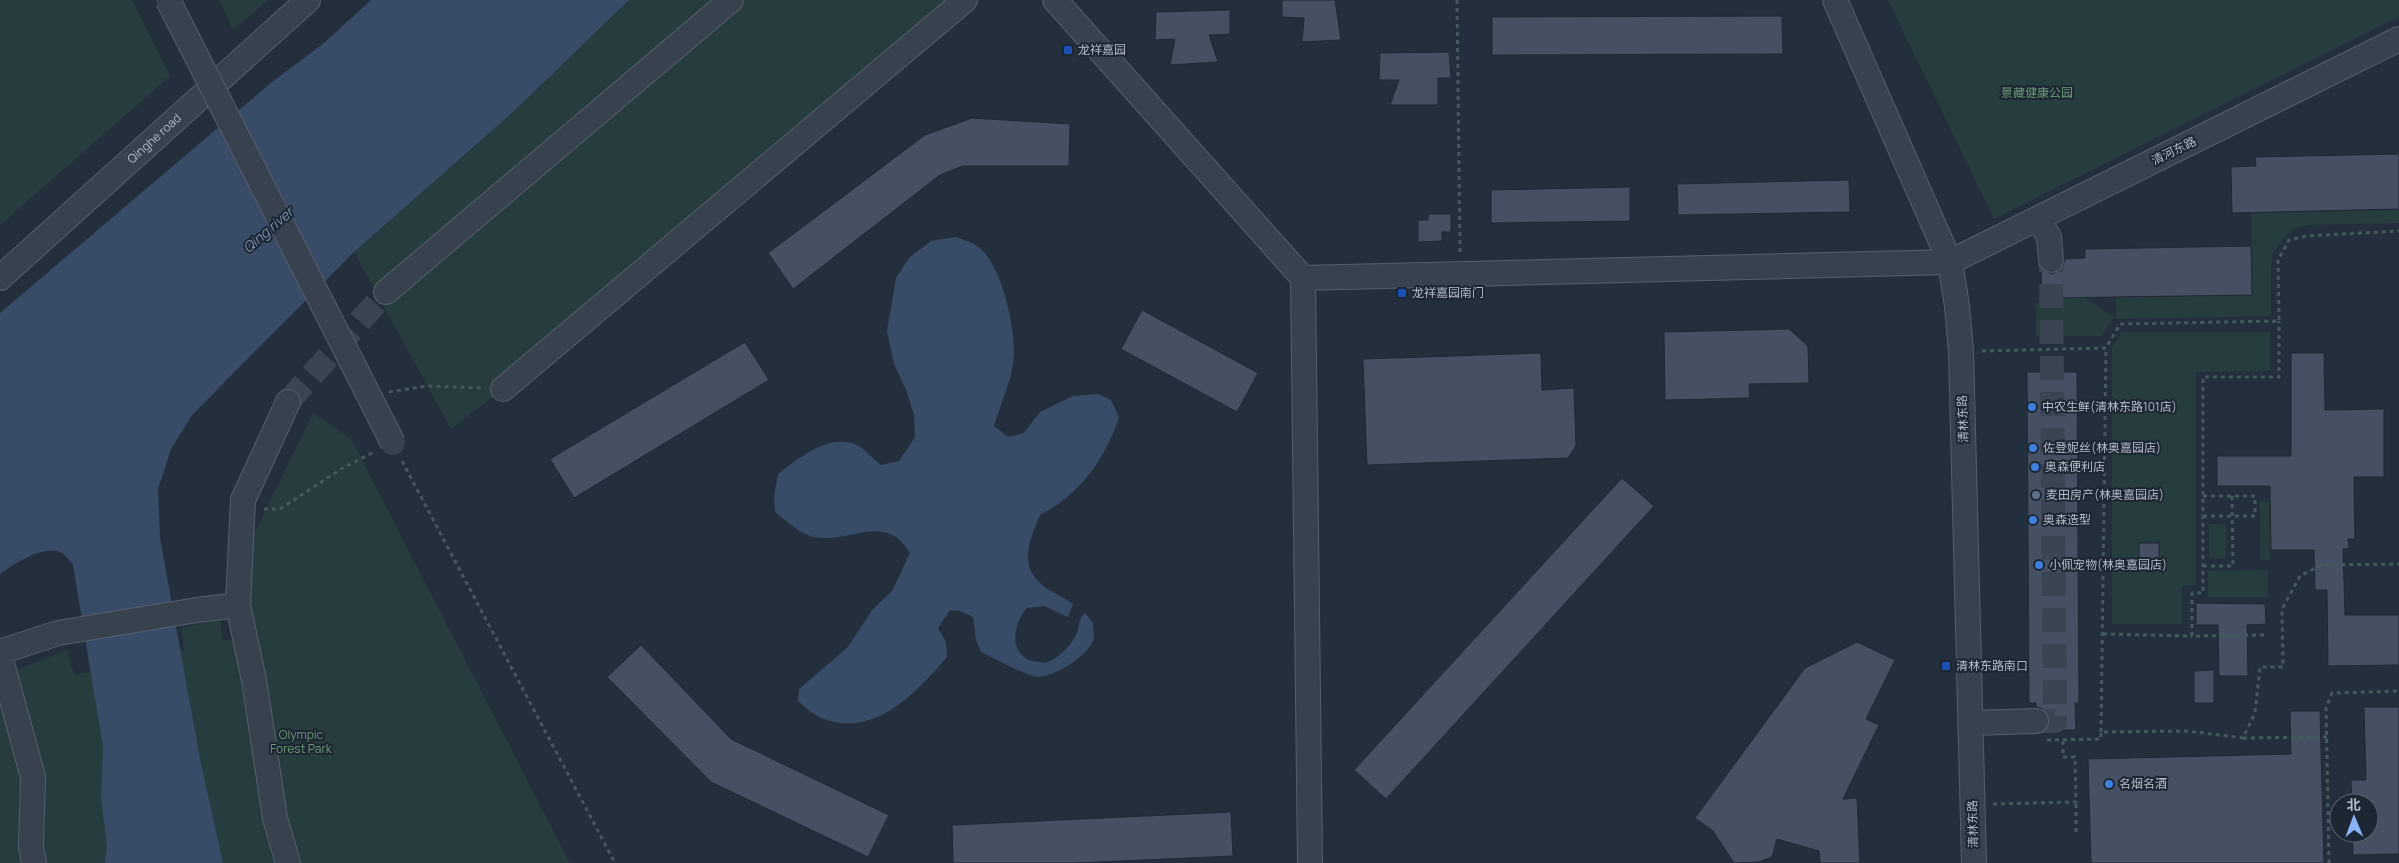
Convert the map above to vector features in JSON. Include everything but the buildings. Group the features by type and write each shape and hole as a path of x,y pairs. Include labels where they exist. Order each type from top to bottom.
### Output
{"street":[{"path":"168,0 393,443"},
{"name":"Qinghe road","path":"0,278 308,0"},
{"path":"386,292 731,0"},
{"path":"503,389 965,0"},
{"path":"1055,0 1303,278 1310,863"},
{"name":"清林东路","path":"1835,0 1950,262 1957,306 1961,351 1974,863"},
{"name":"清河东路","path":"1950,262 2042,224 2399,39"},
{"path":"2042,224 2049,237 2051,260"},
{"path":"1303,278 1950,262"},
{"path":"288,402 243,500 238,605 254,680 275,818 288,863"},
{"path":"0,652 58,633 238,605"},
{"path":"0,656 33,777 31,847 34,863"},
{"path":"1971,723 2040,731"}],"path":[{"path":"1457,0 1460,274"},
{"path":"2192,636 2192,593 2203,593 2203,377 2279,377 2278,260 2289,240 2306,236 2399,231"},
{"path":"2040,731 2063,739 2101,739 2106,348 2120,324 2278,322"},
{"path":"1961,351 2106,348"},
{"path":"368,395 427,386 503,389"},
{"path":"242,508 280,509 341,469 393,443 615,863"},
{"path":"2203,496 2255,496 2255,516 2203,516"},
{"path":"2203,566 2233,566 2232,496"},
{"path":"2243,738 2255,713 2260,667 2283,667 2282,609 2300,576 2321,565 2399,564"},
{"path":"2103,634 2264,635"},
{"path":"2329,863 2326,708 2332,693 2399,691"},
{"path":"2101,732 2187,731 2243,738 2327,737"},
{"path":"2063,739 2063,758 2075,757 2076,832"},
{"path":"1973,804 2076,802"}],"green space":[{"path":"0,0 132,0 170,76 0,225"},
{"path":"219,0 268,0 233,30"},
{"path":"629,0 965,0 503,389 451,429 354,252 512,113"},
{"name":"景藏健康公园","path":"1888,0 2399,0 2399,17 1994,219"},
{"path":"2399,210 2399,223 2307,225 2291,231 2273,253 2271,267 2271,316 2116,319 2116,297 2252,295 2251,213"},
{"path":"2063,296 2082,296 2114,317 2101,336 2036,336 2036,303 2063,303"},
{"path":"2122,332 2270,332 2270,371 2196,372 2196,585 2182,586 2182,624 2112,624 2112,347","holes":["2139,543 2159,543 2159,563 2139,563"]},
{"name":"Olympic Forest Park","path":"313,413 351,439 570,863 0,863 0,682 11,672 67,650 74,675 184,650 181,628 220,619 223,641 244,636 249,544"},
{"path":"2260,502 2269,502 2270,560 2260,560"},
{"path":"2209,524 2226,524 2226,559 2209,558"},
{"path":"2268,570 2268,597 2208,597 2208,571"}],"water":[{"name":"Qing river","path":"371,0 629,0 512,113 354,252 192,415 171,449 158,489 160,538 200,759 223,863 105,863 107,847 101,797 103,747 73,565 65,555 58,551 41,552 0,574 0,313 272,82 324,43"},
{"path":"956,237 977,246 990,260 1003,288 1011,321 1014,352 1012,372 994,426 1008,437 1024,433 1040,412 1073,396 1098,394 1111,400 1119,417 1106,448 1089,474 1067,497 1040,515 1030,541 1028,559 1033,575 1044,586 1073,604 1068,617 1044,606 1027,608 1018,623 1015,641 1017,649 1029,660 1042,663 1049,662 1061,654 1070,644 1077,634 1081,619 1085,613 1093,623 1094,638 1091,645 1079,658 1062,669 1038,677 1018,670 981,652 976,640 973,617 960,611 950,610 938,628 946,642 947,657 908,697 877,717 861,722 843,723 824,719 798,701 799,689 848,647 873,609 892,591 910,553 900,541 890,534 878,531 827,538 814,537 798,530 775,512 774,496 778,474 815,449 836,442 857,445 881,465 899,461 915,437 914,415 906,390 894,364 887,331 896,278 909,258 931,241"}],"tunnel":[{"path":"2036,721 2055,721 2051,260"},
{"path":"288,402 386,292"}],"place":[{"name":"龙祥嘉园","path":"1068,50"},
{"name":"龙祥嘉园南门","path":"1402,293"},
{"name":"中农生鲜(清林东路101店)","path":"2032,407"},
{"name":"佐登妮丝(林奥嘉园店)","path":"2033,448"},
{"name":"奥森便利店","path":"2035,467"},
{"name":"麦田房产(林奥嘉园店)","path":"2036,495"},
{"name":"奥森造型","path":"2033,520"},
{"name":"小佩宠物(林奥嘉园店)","path":"2039,565"},
{"name":"清林东路南口","path":"1946,666"},
{"name":"名烟名酒","path":"2109,784"}]}
